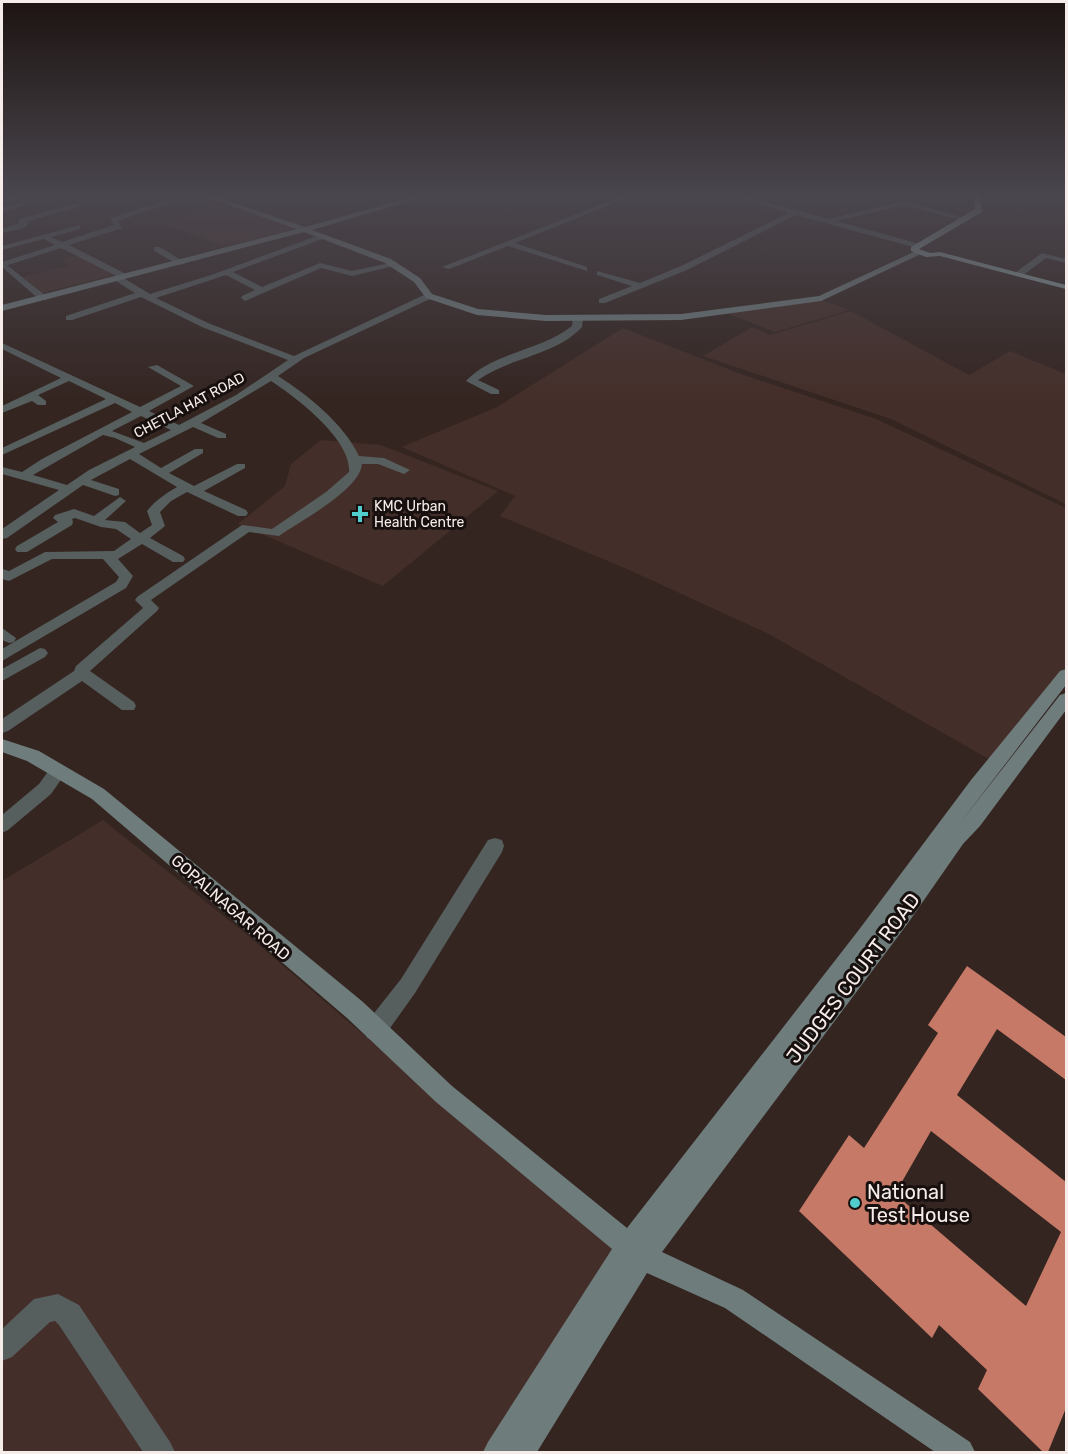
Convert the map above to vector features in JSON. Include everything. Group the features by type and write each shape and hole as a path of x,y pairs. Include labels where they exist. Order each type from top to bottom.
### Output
{"highway":[{"path":"979,264 1066,287"}],"main road":[{"path":"2,308 179,264"},
{"path":"391,264 417,280 429,296 477,312 546,318 579,318 681,317 821,298 889,264"},
{"path":"498,1452 635,1252 977,784 1066,675"},
{"name":"JUDGES COURT ROAD","path":"635,1252 901,916 956,838 974,820 1066,699"},
{"name":"GOPALNAGAR ROAD","path":"2,746 33,756 98,794 375,1030 444,1094 635,1252 734,1299 960,1452"},
{"path":"520,1452 635,1252"}],"street":[{"path":"2,264 43,298"},
{"path":"96,264 122,278 144,296 199,323 296,360"},
{"path":"69,318 248,264"},
{"path":"245,298 320,265 352,274 391,264"},
{"path":"446,267 454,264"},
{"path":"569,264 584,269"},
{"path":"602,301 692,264"},
{"path":"1019,274 1033,264"},
{"path":"226,272 241,279 245,284 262,290"},
{"path":"600,273 642,286"},
{"name":"CHETLA HAT ROAD","path":"2,536 81,481 240,397 296,360 429,296"},
{"path":"495,392 471,381 497,365 565,337 577,327 579,318"},
{"path":"2,346 180,430"},
{"path":"24,476 189,386 153,367"},
{"path":"2,727 82,673 81,670 152,608 142,600 247,528 274,533 339,487 356,472 356,459 332,427 300,396 271,376"},
{"path":"2,410 38,400 31,395 70,377"},
{"path":"2,452 115,399"},
{"path":"192,423 222,436"},
{"path":"103,432 118,435 144,447"},
{"path":"57,437 76,446"},
{"path":"160,473 199,451"},
{"path":"130,454 190,489 242,513"},
{"path":"356,459 380,460 404,470"},
{"path":"2,573 9,577 50,555 117,555 159,526 153,511 167,498 241,466"},
{"path":"2,470 68,489"},
{"path":"81,481 118,497 96,522"},
{"path":"22,549 67,522 38,511"},
{"path":"63,519 74,513 96,522 120,525 132,535 178,559"},
{"path":"2,656 121,585 126,576 107,555"},
{"path":"2,676 40,653"},
{"path":"82,673 128,706"},
{"path":"2,825 45,789 58,771"},
{"path":"375,1030 408,986 495,846"},
{"path":"2,1347 44,1309 58,1308 69,1316 160,1452"}],"shaded area":[{"path":"66,264 92,264 113,275 42,293 23,277 68,266"},
{"path":"822,300 849,310 775,332 726,313"},
{"path":"851,311 969,375 1010,351 1066,374 1066,504 891,419 703,356 752,327 770,335"},
{"path":"623,328 741,374 876,419 1066,508 1066,667 994,762 769,634 627,569 500,516 515,496 402,447 497,407"},
{"name":"KMC Urban Health Centre","path":"321,440 381,445 498,491 383,586 238,524 285,486 291,464"},
{"path":"103,820 245,933 613,1249 486,1452 2,1452 2,881"}],"building":[{"name":"National Test House","path":"967,966 1066,1037 1066,1080 997,1029 957,1095 1066,1182 1066,1408 1048,1452 1043,1452 978,1389 987,1370 939,1325 932,1338 799,1211 849,1135 864,1148 938,1033 928,1025","holes":["931,1131 1061,1232 1026,1306 895,1194"]}],"place":[{"name":"KMC Urban Health Centre","path":"360,514"},
{"name":"National Test House","path":"855,1203"}]}
